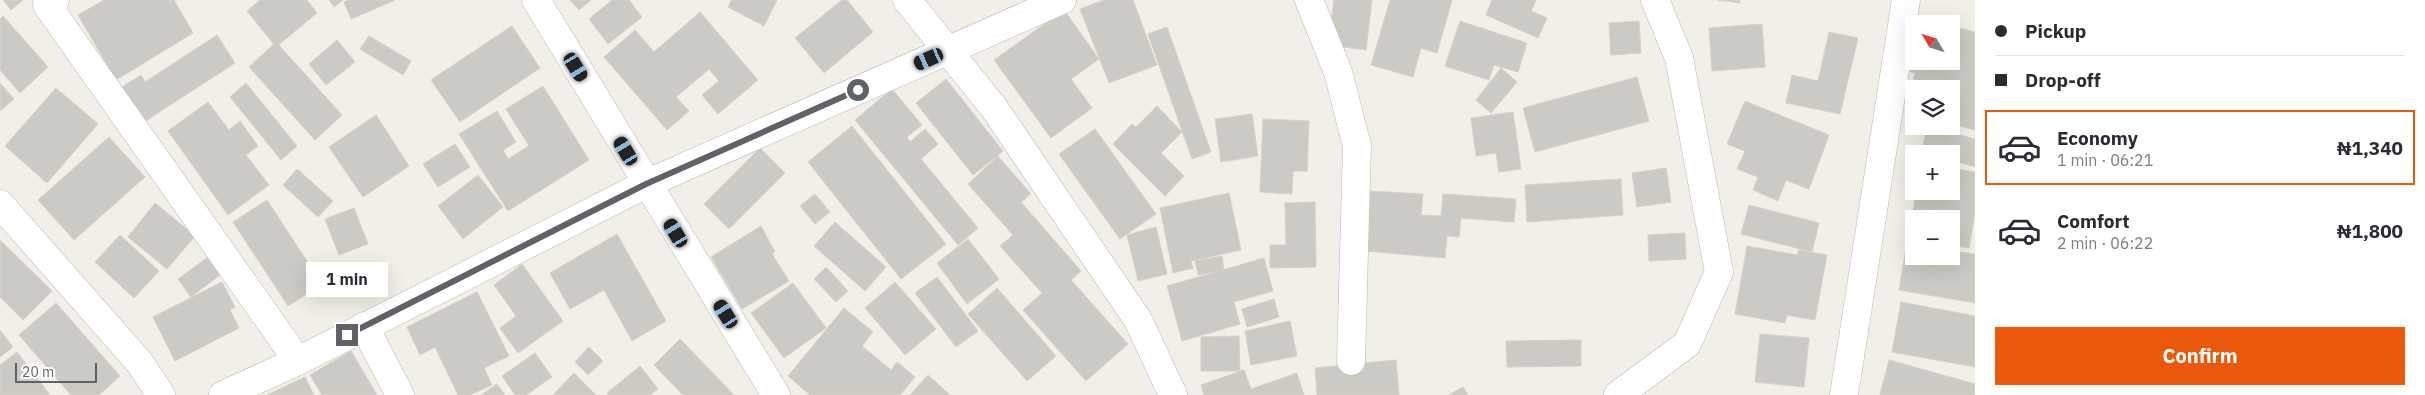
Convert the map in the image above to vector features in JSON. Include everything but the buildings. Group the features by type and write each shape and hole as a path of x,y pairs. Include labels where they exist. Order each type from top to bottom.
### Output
{"street":[{"path":"55,0 47,6 298,361"},
{"path":"536,0 646,184 776,395"},
{"path":"907,0 994,108 1138,320 1173,395"},
{"path":"223,395 298,361 646,184 1062,0"},
{"path":"1309,0 1338,72 1357,146 1351,361"},
{"path":"1618,395 1687,344 1718,272 1678,58 1655,0"},
{"path":"1844,395 1906,0"},
{"path":"0,204 139,362 161,395"},
{"path":"364,326 400,395"}],"route":[{"path":"347,335 646,184 858,90"}]}
